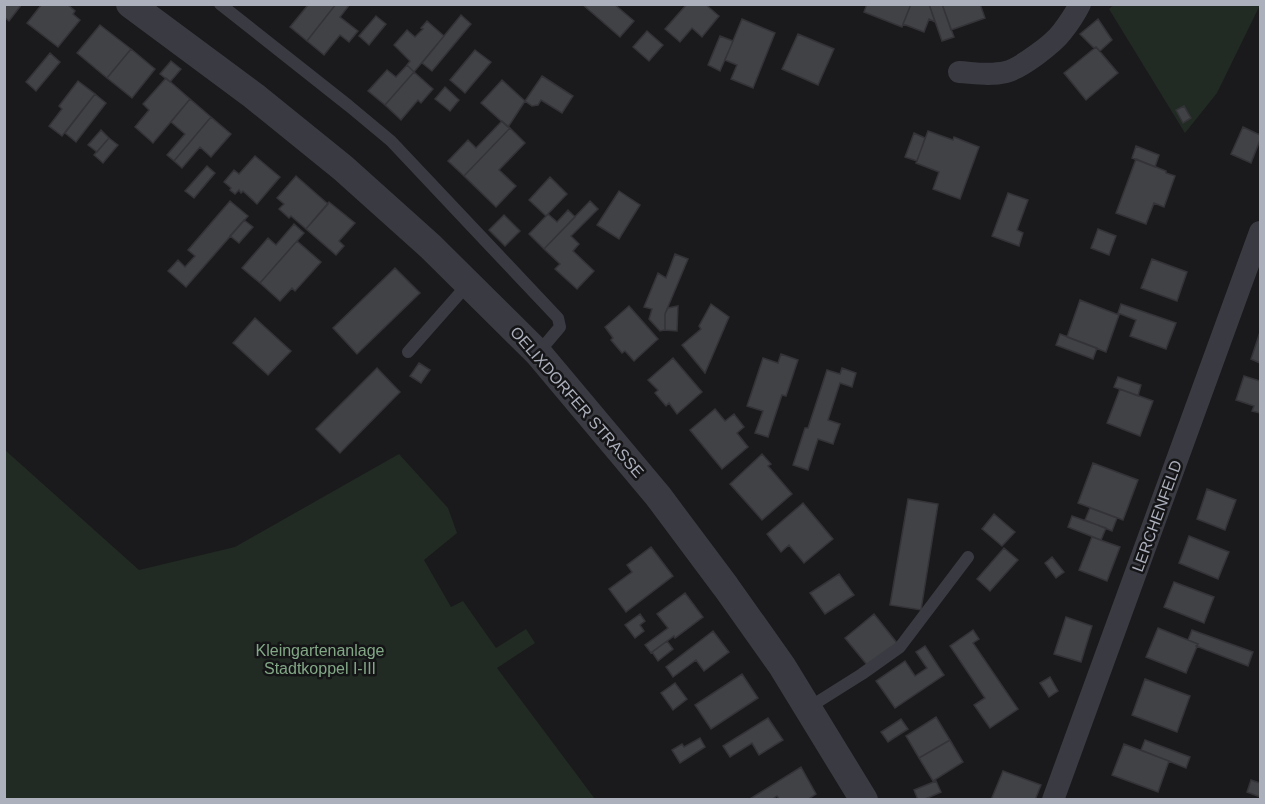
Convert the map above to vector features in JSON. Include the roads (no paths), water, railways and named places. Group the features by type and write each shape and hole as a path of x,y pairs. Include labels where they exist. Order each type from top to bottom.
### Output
{"street":[{"name":"OELIXDORFER STRASSE","path":"130,4 254,96 343,168 432,248 538,353 658,496 782,666 864,800"},
{"path":"959,72 989,75 1008,72 1021,65 1062,32 1080,4"},
{"name":"LERCHENFELD","path":"1053,800 1260,232"}],"lane":[{"path":"220,4 391,141 558,318 560,327 538,353"},
{"path":"408,352 468,284"},
{"path":"808,708 900,647 968,556"}],"park label":[{"name":"Kleingartenanlage Stadtkoppel I-III","path":"320,659"}]}
